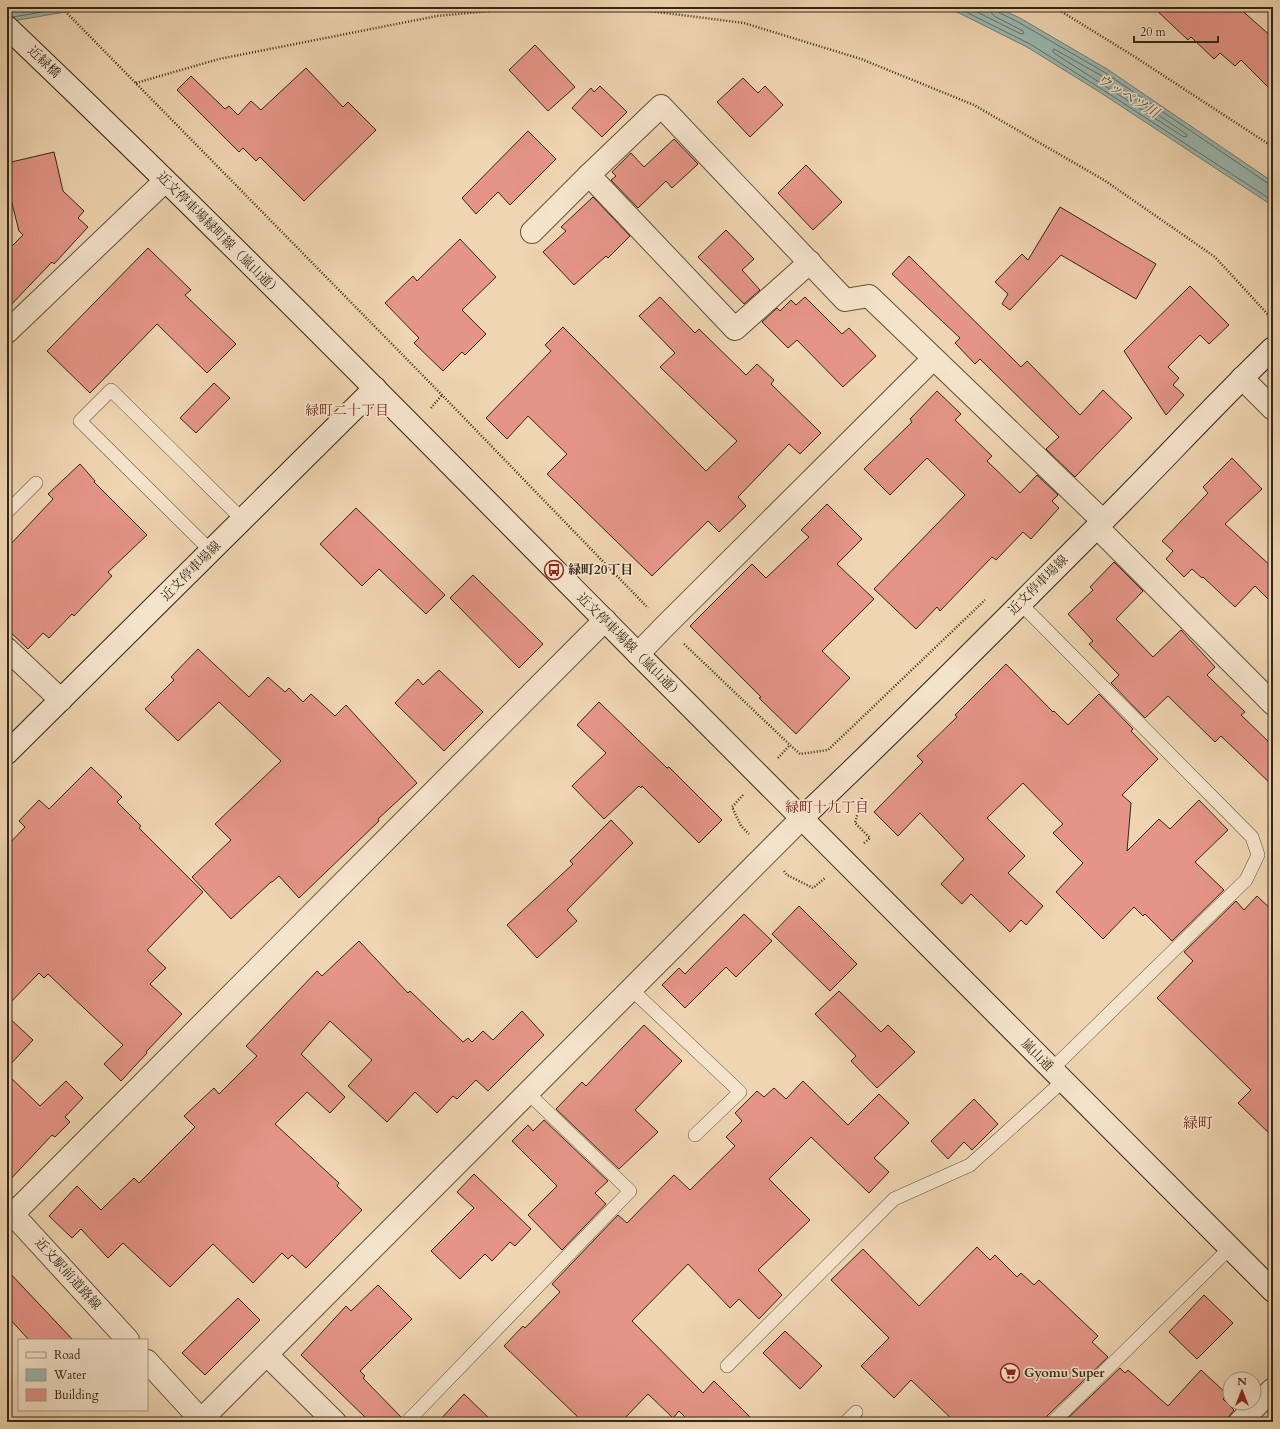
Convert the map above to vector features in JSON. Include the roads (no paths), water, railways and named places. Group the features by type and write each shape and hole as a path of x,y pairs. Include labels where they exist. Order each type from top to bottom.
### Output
{"street":[{"name":"近緑橋","path":"7,27 63,80"},
{"name":"近文停車場緑町線（嵐山通）","path":"63,80 375,388"},
{"path":"532,232 661,106 845,300 869,296 1100,524 1273,704"},
{"path":"589,175 735,329 810,262"},
{"path":"7,332 165,181"},
{"name":"近文停車場線","path":"267,1355 801,818 856,766 1100,524 1273,348"},
{"path":"638,654 933,359"},
{"path":"1242,378 1273,409"},
{"name":"近文停車場線","path":"7,753 375,388"},
{"name":"近文停車場線（嵐山通）","path":"375,388 801,818"},
{"path":"10,1211 605,620"},
{"path":"7,649 61,700"},
{"name":"嵐山通","path":"801,818 1273,1291"},
{"name":"近文駅前道路線","path":"10,1211 127,1339"},
{"path":"148,1362 201,1420 267,1355 335,1422"},
{"path":"1240,1422 1273,1389"}],"lane":[{"path":"211,551 80,422 111,390 243,520"},
{"path":"7,512 36,483"},
{"path":"727,1366 894,1199 970,1165 1246,880 1258,855 1252,837 1020,603"},
{"path":"631,989 740,1092 695,1135"},
{"path":"407,1422 630,1191 528,1093"},
{"path":"1053,1422 1230,1248"},
{"path":"846,1422 856,1412"}],"water":[{"path":"7,7 94,7 7,22"},
{"name":"ウッペツ川","path":"947,7 996,7 1020,18 1107,69 1273,182 1273,206 1098,91 1027,47"}],"place":[{"name":"緑町20丁目","path":"554,570"},
{"name":"Gyomu Super","path":"1010,1373"}],"district":[{"name":"緑町二十丁目","path":"347,410"},
{"name":"緑町十九丁目","path":"827,807"},
{"name":"緑町","path":"1198,1123"}]}
